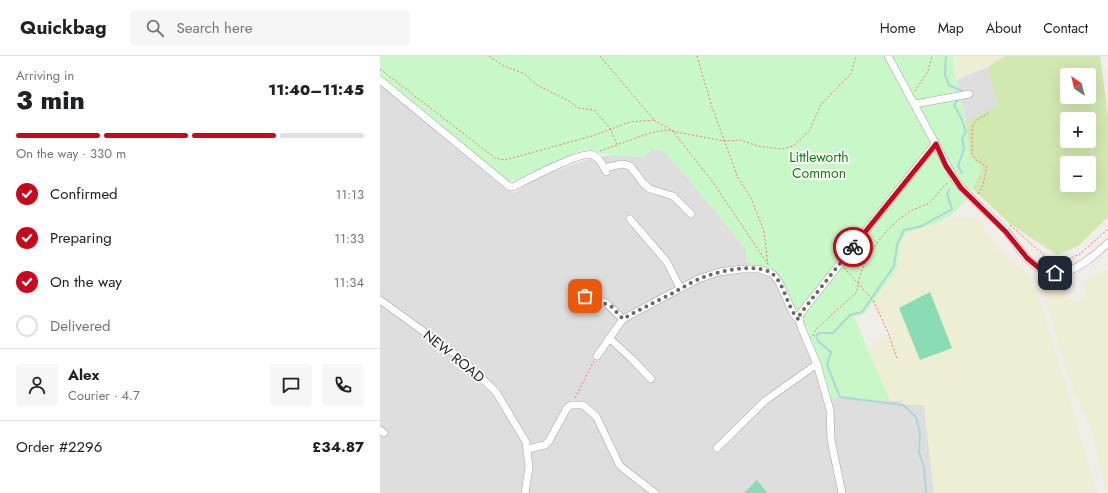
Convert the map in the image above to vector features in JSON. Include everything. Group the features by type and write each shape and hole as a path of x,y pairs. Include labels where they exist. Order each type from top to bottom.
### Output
{"street":[{"path":"888,56 954,178 961,188 975,200 1006,232 1027,258 1039,268 1049,272 1061,273 1077,268 1108,243"},
{"path":"380,80 510,187 513,187 544,171 584,154 592,154 605,170 622,164 630,166 644,184 650,189 673,196 691,214"},
{"path":"915,104 967,94"},
{"path":"799,320 800,314 936,144"},
{"path":"630,219 666,262 680,288"},
{"path":"597,356 623,319 698,279 720,272 742,269 759,269 773,274 779,282 793,313 799,320 817,364 830,410 831,440 842,493"},
{"path":"585,295 611,306 623,319"},
{"name":"NEW ROAD","path":"380,300 452,352 482,377 496,392 526,442 528,449 529,467 524,493"},
{"path":"609,338 651,379"},
{"path":"717,448 766,400 817,364"},
{"path":"528,449 545,445 549,441 564,411 571,405 578,404 588,409 596,416 620,466 655,493"}],"path":[{"path":"489,56 504,66 523,73 537,85 569,101 578,108 594,110 610,128 617,145"},
{"path":"600,56 654,120 672,130 690,135 726,141 740,140 758,146 782,149 793,146 810,130 820,106 851,74 856,56"},
{"path":"697,56 712,107 726,141 738,178 751,198 764,231 768,266"},
{"path":"911,96 920,86 928,71 932,56"},
{"path":"380,69 496,158 505,160 592,136 610,128 630,122 654,120"},
{"path":"975,200 983,185 987,167 975,159 972,154 973,125 978,119 989,113"},
{"path":"592,154 650,133 672,130"},
{"path":"672,130 712,181 773,274"},
{"path":"807,342 813,337 816,329 857,292 858,282 870,255 883,234 909,211 929,203 943,186 954,178"},
{"path":"1007,222 1045,256 1059,263 1080,254 1108,229"},
{"path":"840,263 874,300 897,359"},
{"path":"571,405 597,356"}],"shaded area":[{"path":"987,67 999,104 966,122 957,80"},
{"path":"380,85 514,193 538,177 592,158 613,155 643,157 652,149 661,150 687,177 746,249 746,262 758,265 773,274 793,313 828,397 902,401 903,404 924,405 934,493 380,493"}],"green space":[{"name":"Littleworth Common","path":"380,56 953,56 954,69 966,122 970,156 982,168 971,191 956,211 932,224 906,232 900,244 897,269 865,313 854,317 890,401 828,397 817,364 773,274 758,265 746,262 746,249 687,177 661,150 652,149 643,157 602,154 589,149 581,150 519,179 509,181 447,133 380,76"},
{"path":"953,56 1006,56 957,80"},
{"path":"1006,56 1100,56 1108,116 1108,217 1078,246 1057,255 1009,223 972,188 977,180 970,157 966,122 998,104 987,67"},
{"path":"959,217 979,220 998,250 1026,272 1041,303 1097,493 934,493 924,405 902,404 902,401 890,401 867,346 892,335 882,316 870,306 897,269 900,244 907,232 924,228 939,220 941,223"},
{"path":"1108,269 1108,493 1106,493 1092,431 1066,370 1046,299 1032,275 1054,286 1065,288 1068,299 1077,302 1084,299 1087,293 1081,283"},
{"path":"930,292 952,348 920,360 899,308"},
{"path":"757,480 767,493 744,493"}],"waterway":[{"path":"946,56 945,75 949,85 962,91 961,94"},
{"path":"959,98 954,105 962,120 966,132 962,138 964,149 958,166 962,173"},
{"path":"926,493 924,468 919,452 920,433 916,417 903,405 840,397 827,365 831,352 818,341 816,336 819,333 833,333 850,315 862,312 894,266 897,245 904,230 922,226 952,209 947,194 950,189"}],"way so far":[{"path":"585,296 611,306 623,319 636,311 669,296 680,288 698,279 720,272 742,269 759,269 773,274 779,282 789,306 799,320 800,314 853,247"}],"route":[{"path":"853,247 931,148 936,144 946,166 961,188 975,200 1006,232 1027,258 1039,268 1055,273"}]}
